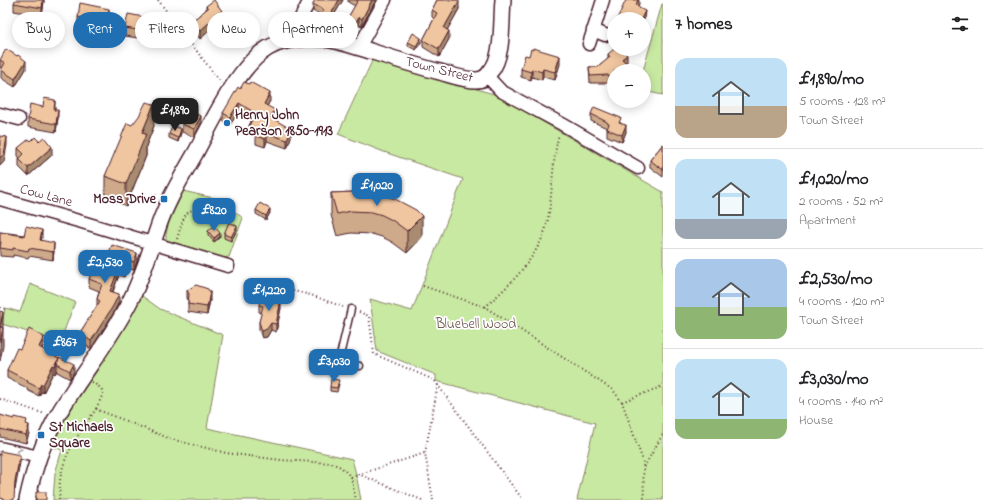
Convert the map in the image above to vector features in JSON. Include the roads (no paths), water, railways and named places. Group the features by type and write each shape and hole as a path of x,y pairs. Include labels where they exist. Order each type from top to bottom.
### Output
{"street":[{"path":"304,12 310,0"},
{"path":"363,40 385,0"},
{"path":"485,77 493,69 498,57 503,0"},
{"path":"588,44 603,0"},
{"path":"593,30 605,35"},
{"name":"Town Street","path":"27,500 38,457 56,418 124,313 138,285 154,244 160,222 172,196 214,117 233,87 256,58 268,48"},
{"name":"Town Street","path":"358,48 468,79 478,80 485,77 501,91 638,168"},
{"path":"0,114 19,119"},
{"name":"Cow Lane","path":"0,199 154,244"},
{"path":"154,244 228,266"},
{"path":"0,448 38,457"}],"lane":[{"path":"338,364 351,309"},
{"path":"317,360 360,366"}],"place":[{"name":"Henry John Pearson 1850-1913","path":"227,123"},
{"name":"Moss Drive","path":"164,199"},
{"name":"St Michaels Square","path":"41,435"}],"park label":[{"name":"Bluebell Wood","path":"476,324"}]}
